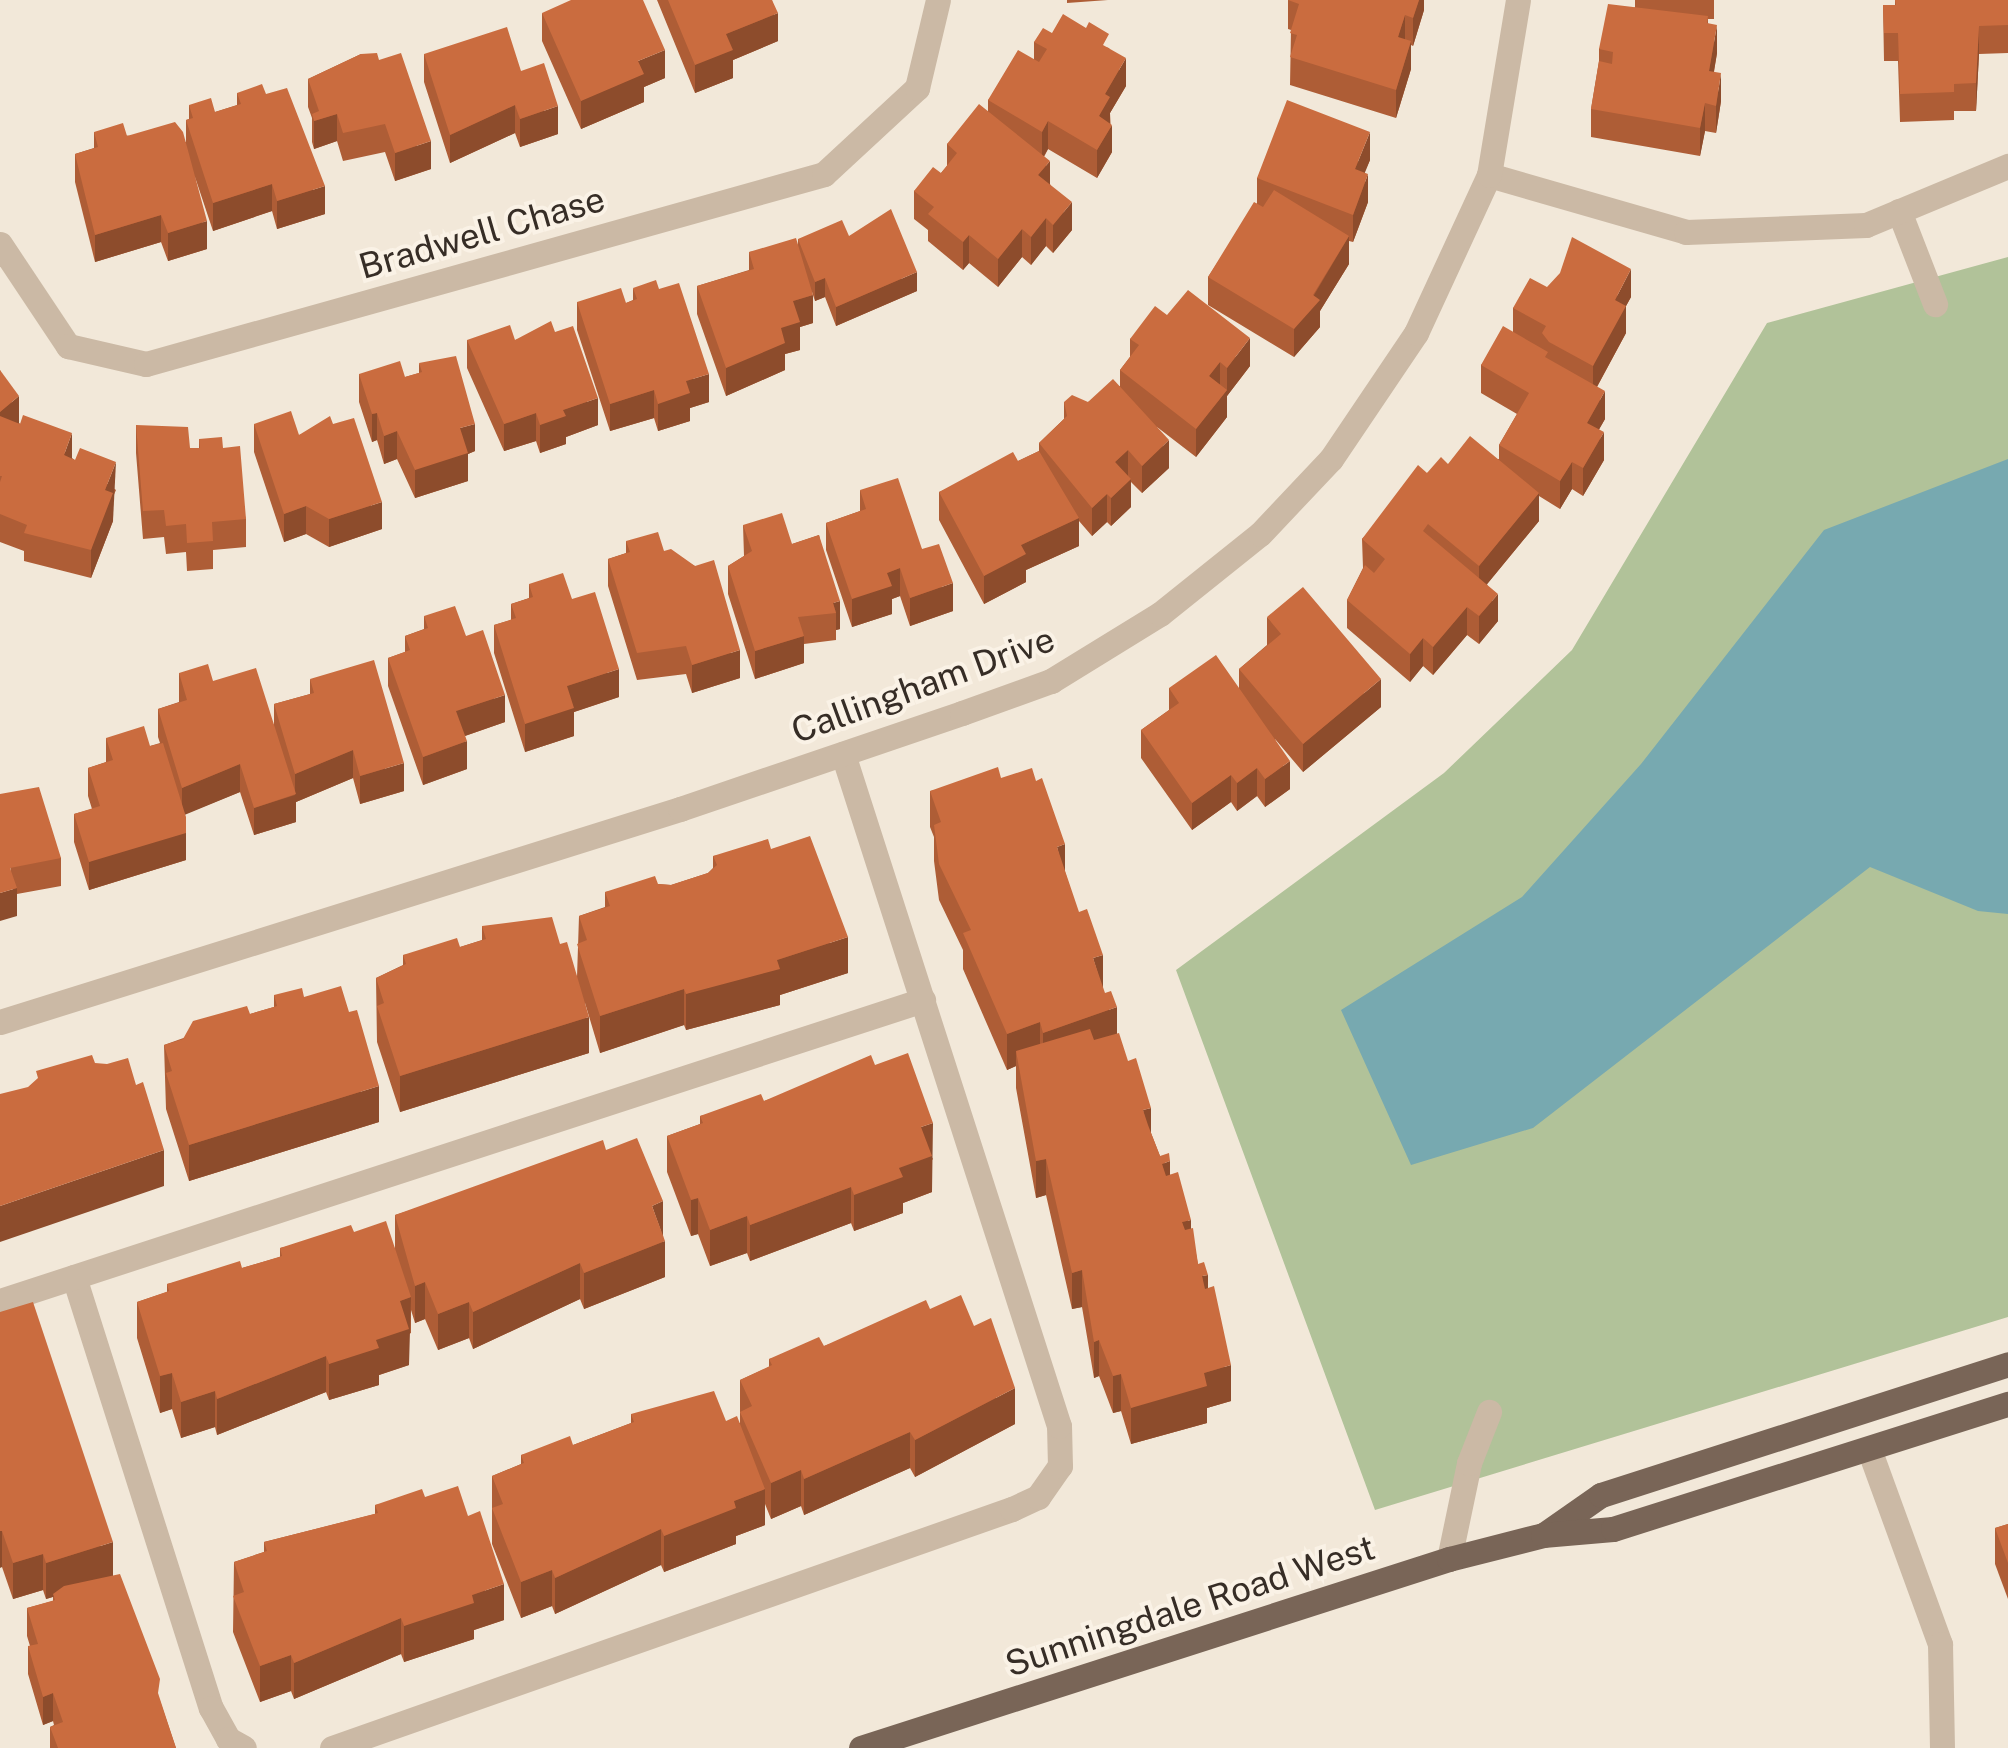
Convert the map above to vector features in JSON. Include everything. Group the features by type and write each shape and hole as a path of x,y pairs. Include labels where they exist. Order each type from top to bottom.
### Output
{"main road":[{"name":"Sunningdale Road West","path":"1543,1535 1602,1495 2008,1364"},
{"name":"Sunningdale Road West","path":"861,1748 1450,1559 1543,1535 1613,1530 2008,1404"}],"street":[{"name":"Bradwell Chase","path":"0,244 68,346 146,364 824,174 917,88 938,0"},
{"name":"Callingham Drive","path":"0,1022 842,754 1051,681 1160,614 1260,534 1331,459 1416,334 1489,176 1518,0"},
{"path":"1489,176 1686,232 1866,225 2008,166"},
{"path":"1899,212 1935,304"},
{"path":"332,1748 778,1595 1038,1496 1060,1466 1059,1426 842,754"},
{"path":"0,1301 923,1000"},
{"path":"74,1278 211,1708 228,1739 244,1748"},
{"path":"1450,1559 1469,1463 1490,1412"},
{"path":"1869,1449 1940,1644 1942,1748"}],"green space":[{"path":"2008,257 2008,1317 1375,1510 1176,970 1444,773 1572,650 1767,323"}],"water":[{"path":"2008,459 2008,914 1978,911 1870,867 1533,1128 1411,1165 1341,1010 1522,897 1641,764 1824,530"}],"building":[{"path":"571,0 643,0 665,50 638,61 644,74 581,101 542,13"},
{"path":"668,0 772,0 778,13 726,34 733,50 695,65"},
{"path":"1288,0 1419,0 1413,18 1405,15 1398,37 1411,41 1396,90 1290,57 1297,35 1290,33 1299,4"},
{"path":"1895,0 2008,0 2008,25 1979,26 1976,83 1954,84 1954,92 1900,94 1898,33 1884,33 1883,5 1896,5"},
{"path":"1608,4 1708,16 1707,23 1717,25 1709,71 1721,73 1716,106 1705,103 1700,128 1591,109 1599,61 1612,64 1613,52 1599,49"},
{"path":"1063,14 1086,28 1089,22 1109,34 1103,45 1126,58 1105,94 1110,97 1099,116 1112,125 1097,150 1048,121 1042,132 988,100 1018,50 1039,62 1047,49 1034,42 1043,28 1052,33"},
{"path":"507,27 521,71 544,63 558,106 520,119 515,105 450,135 424,54"},
{"path":"377,53 379,60 401,53 431,141 395,153 385,124 343,133 337,114 314,121 312,114 319,111 308,79 361,54"},
{"path":"262,84 266,94 287,88 325,186 277,201 272,184 213,203 186,120 193,118 189,105 211,98 215,112 241,104 237,93"},
{"path":"1287,100 1370,132 1355,169 1368,174 1353,215 1257,178"},
{"path":"979,104 1050,161 1038,175 1072,202 1053,225 1046,218 1031,237 1022,229 998,259 969,235 963,242 928,214 934,207 914,191 933,167 941,173 957,153 947,144"},
{"path":"175,122 183,132 207,221 168,233 161,215 95,235 75,154 98,147 94,132 123,123 127,136"},
{"path":"1274,190 1349,236 1313,295 1320,300 1294,329 1208,277 1254,202 1263,207"},
{"path":"891,209 917,272 836,307 825,278 815,282 798,239 842,220 849,236"},
{"path":"1572,237 1631,269 1615,300 1626,306 1593,366 1549,342 1542,333 1546,326 1513,308 1530,278 1547,287 1560,273"},
{"path":"796,238 813,295 793,301 800,322 781,328 785,343 726,368 697,286 754,269 749,252"},
{"path":"656,280 659,289 679,283 709,374 686,381 690,393 658,404 654,390 610,404 577,302 621,288 626,303 637,299 633,288"},
{"path":"1188,290 1250,338 1227,368 1220,362 1209,376 1227,390 1196,429 1120,370 1139,345 1130,339 1155,306 1167,315"},
{"path":"551,321 555,332 573,326 598,398 563,410 566,416 540,425 536,413 504,424 467,340 510,325 515,340"},
{"path":"1503,326 1548,352 1545,357 1605,391 1587,423 1604,432 1583,468 1572,462 1560,481 1499,445 1529,393 1481,365"},
{"path":"456,356 475,424 460,428 468,453 415,470 397,431 384,436 359,374 400,361 405,377 422,372 419,363"},
{"path":"0,370 19,396 0,412"},
{"path":"1113,379 1169,440 1142,466 1128,450 1115,462 1131,479 1111,498 1107,494 1092,508 1039,443 1067,416 1064,402 1072,395 1088,402"},
{"path":"291,411 299,435 330,416 333,424 354,418 382,502 329,519 306,506 284,514 254,424"},
{"path":"23,415 72,433 64,455 75,460 80,448 116,462 105,490 113,493 91,550 24,533 27,525 0,514 0,416 20,424"},
{"path":"136,425 188,427 190,448 200,448 199,439 222,437 223,448 240,446 246,519 212,522 213,541 187,543 186,524 166,526 164,510 143,511"},
{"path":"1470,436 1539,493 1479,566 1428,524 1423,531 1498,594 1479,616 1467,607 1433,647 1423,638 1410,654 1347,600 1365,565 1374,573 1385,559 1362,539 1418,465 1427,473 1441,457 1448,464"},
{"path":"1039,451 1079,518 1021,545 1026,554 984,576 939,492 1013,452 1018,461"},
{"path":"898,478 922,549 939,544 953,583 910,598 900,568 887,573 892,586 852,599 826,523 866,509 860,490"},
{"path":"782,513 792,544 819,535 840,601 833,603 836,613 798,617 804,636 755,651 728,566 752,551 743,525"},
{"path":"658,532 664,551 671,549 695,566 714,560 740,650 692,665 686,646 637,653 608,559 630,552 626,541"},
{"path":"563,573 572,599 595,592 619,669 567,686 574,708 525,724 494,625 516,618 511,604 533,597 529,584"},
{"path":"1303,587 1381,679 1303,744 1239,669 1281,634 1267,617"},
{"path":"455,606 466,636 483,630 505,695 456,711 467,741 423,757 388,658 410,650 405,636 428,628 424,616"},
{"path":"1216,655 1290,761 1265,779 1257,768 1237,783 1231,775 1192,803 1141,730 1179,703 1169,688"},
{"path":"374,660 404,763 360,776 353,750 295,774 274,704 314,693 310,679"},
{"path":"208,664 213,681 256,668 296,794 254,808 240,764 182,788 158,709 187,700 179,673"},
{"path":"144,726 150,746 163,743 186,817 186,833 89,862 74,814 100,806 88,768 113,760 106,738"},
{"path":"998,767 1001,778 1032,768 1036,781 1042,778 1065,844 1057,847 1079,912 1087,909 1103,955 1093,958 1105,993 1111,991 1117,1007 1043,1033 1040,1022 1007,1034 963,933 971,930 939,864 934,825 941,822 930,791"},
{"path":"39,787 61,858 10,868 17,888 0,893 0,794"},
{"path":"810,836 848,937 777,960 780,969 686,994 684,989 600,1016 577,944 587,940 579,916 610,906 605,892 655,876 658,884 671,885 708,873 717,865 713,856 768,839 771,849"},
{"path":"552,917 560,944 567,942 589,1017 400,1076 377,1006 384,1003 376,978 406,964 403,955 457,938 460,947 486,939 482,926"},
{"path":"341,986 349,1012 357,1010 379,1086 189,1145 166,1073 172,1071 164,1045 183,1039 193,1021 247,1006 250,1014 277,1006 274,995 302,988 304,997"},
{"path":"1090,1029 1094,1040 1119,1033 1128,1061 1136,1058 1151,1108 1143,1110 1160,1156 1169,1153 1170,1161 1162,1164 1166,1176 1178,1172 1191,1220 1182,1222 1185,1230 1193,1228 1198,1264 1204,1262 1208,1275 1202,1276 1205,1289 1214,1286 1231,1365 1204,1373 1207,1386 1131,1408 1121,1374 1113,1376 1099,1340 1094,1342 1082,1270 1072,1273 1046,1159 1036,1161 1016,1051"},
{"path":"908,1053 933,1123 921,1127 932,1156 899,1168 903,1177 854,1195 851,1187 750,1225 747,1216 710,1230 698,1198 691,1200 667,1136 703,1123 700,1116 761,1094 764,1101 871,1055 875,1065"},
{"path":"92,1055 95,1063 107,1064 128,1058 136,1085 143,1082 164,1150 0,1206 0,1094 28,1087 38,1078 36,1071"},
{"path":"637,1138 663,1201 652,1206 665,1241 584,1273 580,1263 473,1312 469,1302 438,1314 425,1282 415,1286 395,1215 603,1140 606,1150"},
{"path":"386,1221 411,1297 400,1301 409,1329 376,1340 379,1348 329,1364 326,1356 217,1399 215,1391 181,1402 172,1373 160,1376 137,1302 169,1291 167,1284 240,1261 242,1268 282,1256 280,1248 351,1225 354,1232"},
{"path":"961,1295 974,1326 991,1318 1015,1388 915,1440 910,1432 804,1479 801,1470 771,1483 740,1412 752,1406 740,1380 772,1365 769,1359 819,1337 824,1346 926,1300 930,1309"},
{"path":"33,1302 113,1542 46,1563 43,1554 13,1563 0,1531 0,1312"},
{"path":"714,1391 726,1421 737,1416 765,1489 734,1501 736,1508 664,1536 661,1529 555,1578 552,1570 521,1582 492,1508 503,1504 492,1476 524,1463 521,1455 570,1436 573,1445 634,1422 631,1414"},
{"path":"458,1486 468,1516 480,1511 504,1584 472,1595 474,1603 404,1626 401,1618 294,1663 291,1655 260,1666 233,1596 244,1592 234,1562 267,1551 264,1542 378,1513 375,1505 422,1489 425,1497"},
{"path":"2008,1524 2008,1563 1995,1528"},
{"path":"120,1574 160,1679 158,1693 176,1748 58,1748 50,1727 63,1722 53,1693 43,1697 28,1646 38,1644 27,1608 55,1600 53,1594 64,1586"}]}
